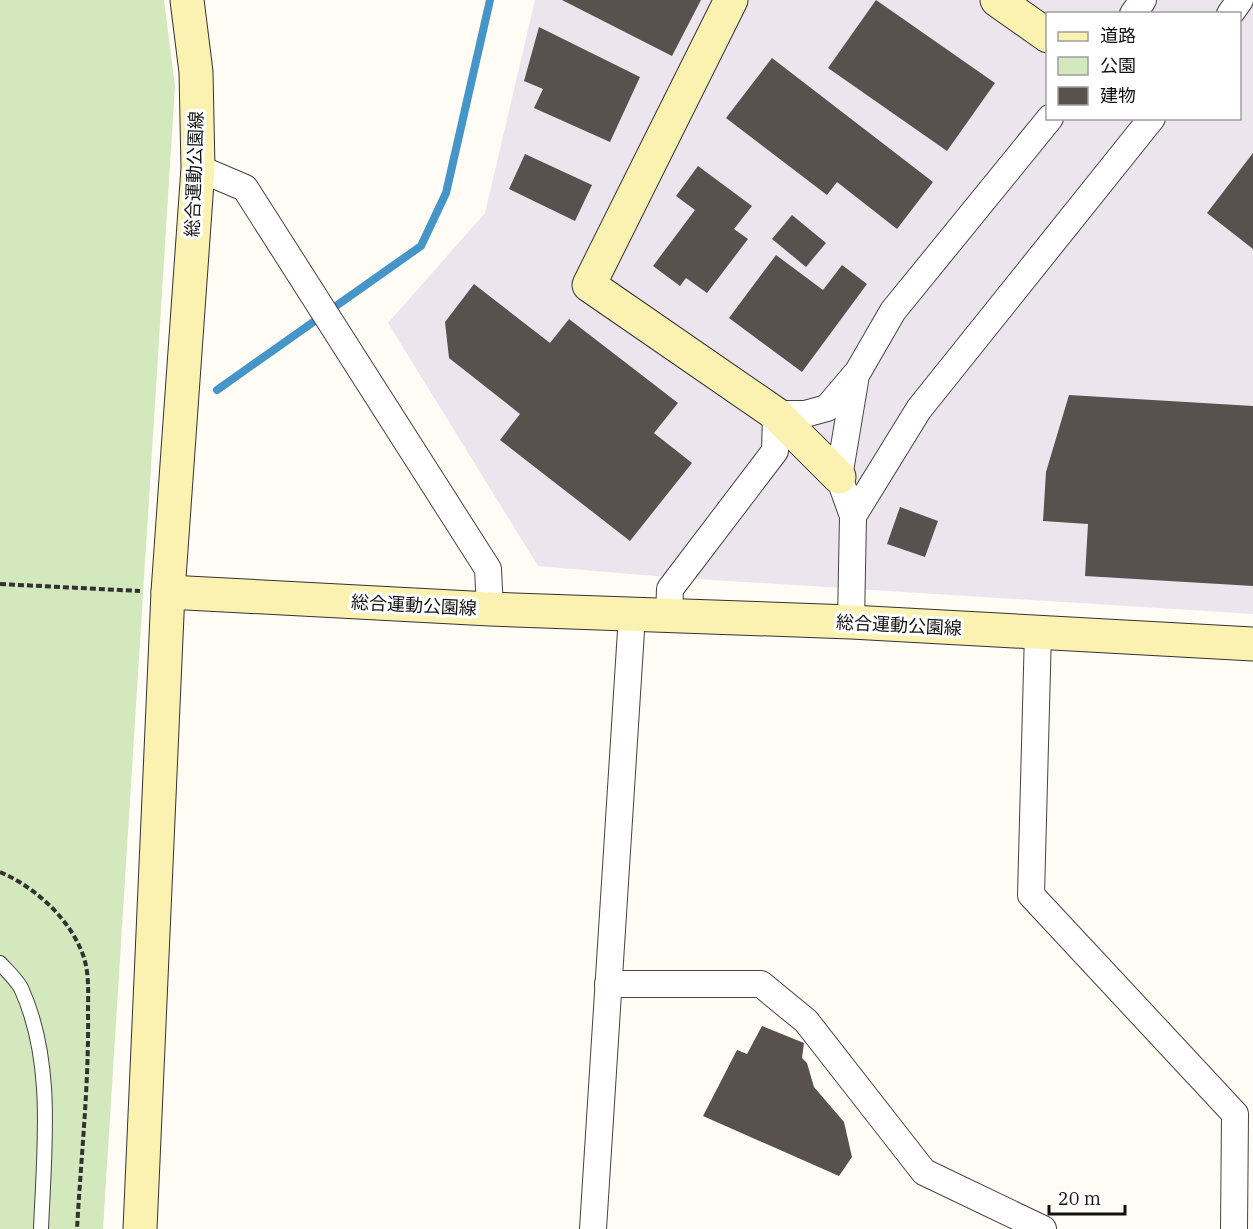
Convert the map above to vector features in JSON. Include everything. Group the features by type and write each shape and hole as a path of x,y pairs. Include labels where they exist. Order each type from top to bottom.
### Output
{"main road":[{"name":"総合運動公園線","path":"188,0 196,72 198,168 168,592 490,609 851,622 1253,644"},
{"path":"731,0 589,285 776,414 839,477"},
{"path":"997,0 1046,35"},
{"path":"140,1229 168,592"}],"street":[{"path":"669,616 670,588 775,452 776,414 805,414 827,408 856,375 893,311 1048,120"},
{"path":"853,516 919,409 1150,120"},
{"path":"198,168 245,188 488,568 490,609"},
{"path":"851,622 853,516 839,477 856,375"},
{"path":"593,1229 632,615"},
{"path":"1038,632 1031,896 1235,1114 1234,1229"},
{"path":"608,984 761,984 806,1020 924,1172 1042,1229"}],"lane":[{"path":"0,963 20,986 33,1022 43,1070 45,1138 41,1229"}],"path":[{"path":"0,584 168,592"},
{"path":"0,872 17,880 41,899 67,925 82,950 88,974 89,1051 77,1229"}],"shaded area":[{"path":"535,0 1253,0 1253,614 666,577 538,566 388,323 485,213"}],"green space":[{"path":"0,0 164,0 175,86 103,1229 0,1229"}],"building":[{"path":"562,0 701,0 672,56"},
{"path":"876,0 995,83 947,151 828,68"},
{"path":"539,27 640,77 610,142 534,108 543,89 524,81"},
{"path":"772,58 933,182 897,229 837,182 827,195 726,118"},
{"path":"1253,153 1253,249 1207,213"},
{"path":"525,154 592,185 575,221 509,189"},
{"path":"698,166 752,206 734,229 748,239 707,293 686,278 680,286 653,266 695,210 676,196"},
{"path":"792,215 826,243 806,267 772,239"},
{"path":"776,255 823,290 842,265 867,284 802,372 729,318"},
{"path":"474,284 550,343 569,319 678,403 654,433 692,463 630,541 500,440 520,414 449,358 445,322"},
{"path":"1069,395 1253,406 1253,586 1085,576 1088,524 1043,521 1046,472"},
{"path":"900,507 938,521 925,557 887,544"},
{"path":"762,1026 804,1043 802,1058 807,1063 814,1087 844,1122 852,1157 839,1176 703,1116 737,1050 747,1054"}],"waterway":[{"path":"217,390 421,246 446,193 490,0"}]}
